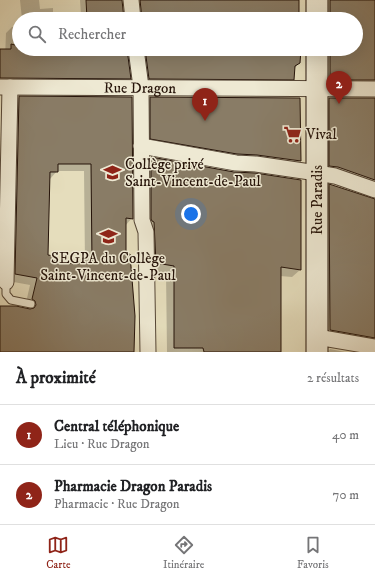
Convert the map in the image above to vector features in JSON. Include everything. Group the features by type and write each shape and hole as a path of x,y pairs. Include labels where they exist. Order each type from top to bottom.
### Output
{"main road":[{"path":"317,0 317,12"},
{"name":"Rue Paradis","path":"317,56 317,345"}],"street":[{"path":"131,0 132,12"},
{"path":"137,56 141,87 142,220 146,232 148,352"},
{"path":"3,281 5,87"},
{"name":"Rue Dragon","path":"5,87 375,89"},
{"path":"141,146 236,163 256,164 317,172 335,176 375,190"},
{"path":"317,345 375,348"}],"lane":[{"path":"3,281 6,294 11,300 31,304"}],"building":[{"path":"86,0 122,0 123,12 87,12"},
{"path":"140,0 299,0 299,12 141,12"},
{"path":"330,0 375,0 375,80 330,80 330,56 363,56 363,12 330,12"},
{"path":"11,44 12,56 128,56 131,79 0,78 0,49 11,49"},
{"path":"146,56 300,56 300,63 295,66 294,80 149,79"},
{"path":"19,96 132,97 133,219 126,218 126,255 130,254 135,316 134,352 0,352 0,306 16,306 30,309 34,308 36,305 35,301 32,299 37,278 15,274","holes":["58,164 91,164 92,262 75,264 54,261 54,256 48,255 50,172 58,172"]},
{"path":"150,97 300,98 301,161 237,154 150,139"},
{"path":"329,98 375,98 375,180 338,167 329,166"},
{"path":"151,157 234,172 255,173 301,180 301,270 281,267 281,352 204,352 203,348 174,348 174,266 156,263 154,222 151,219"},
{"path":"329,184 375,199 375,338 330,330"}],"place":[{"name":"Pharmacie Dragon Paradis","path":"339,104"},
{"name":"Central téléphonique","path":"205,121"},
{"name":"Vival","path":"293,134"},
{"name":"Collège privé Saint-Vincent-de-Paul","path":"112,173"},
{"name":"SEGPA du Collège Saint-Vincent-de-Paul","path":"108,237"}]}
